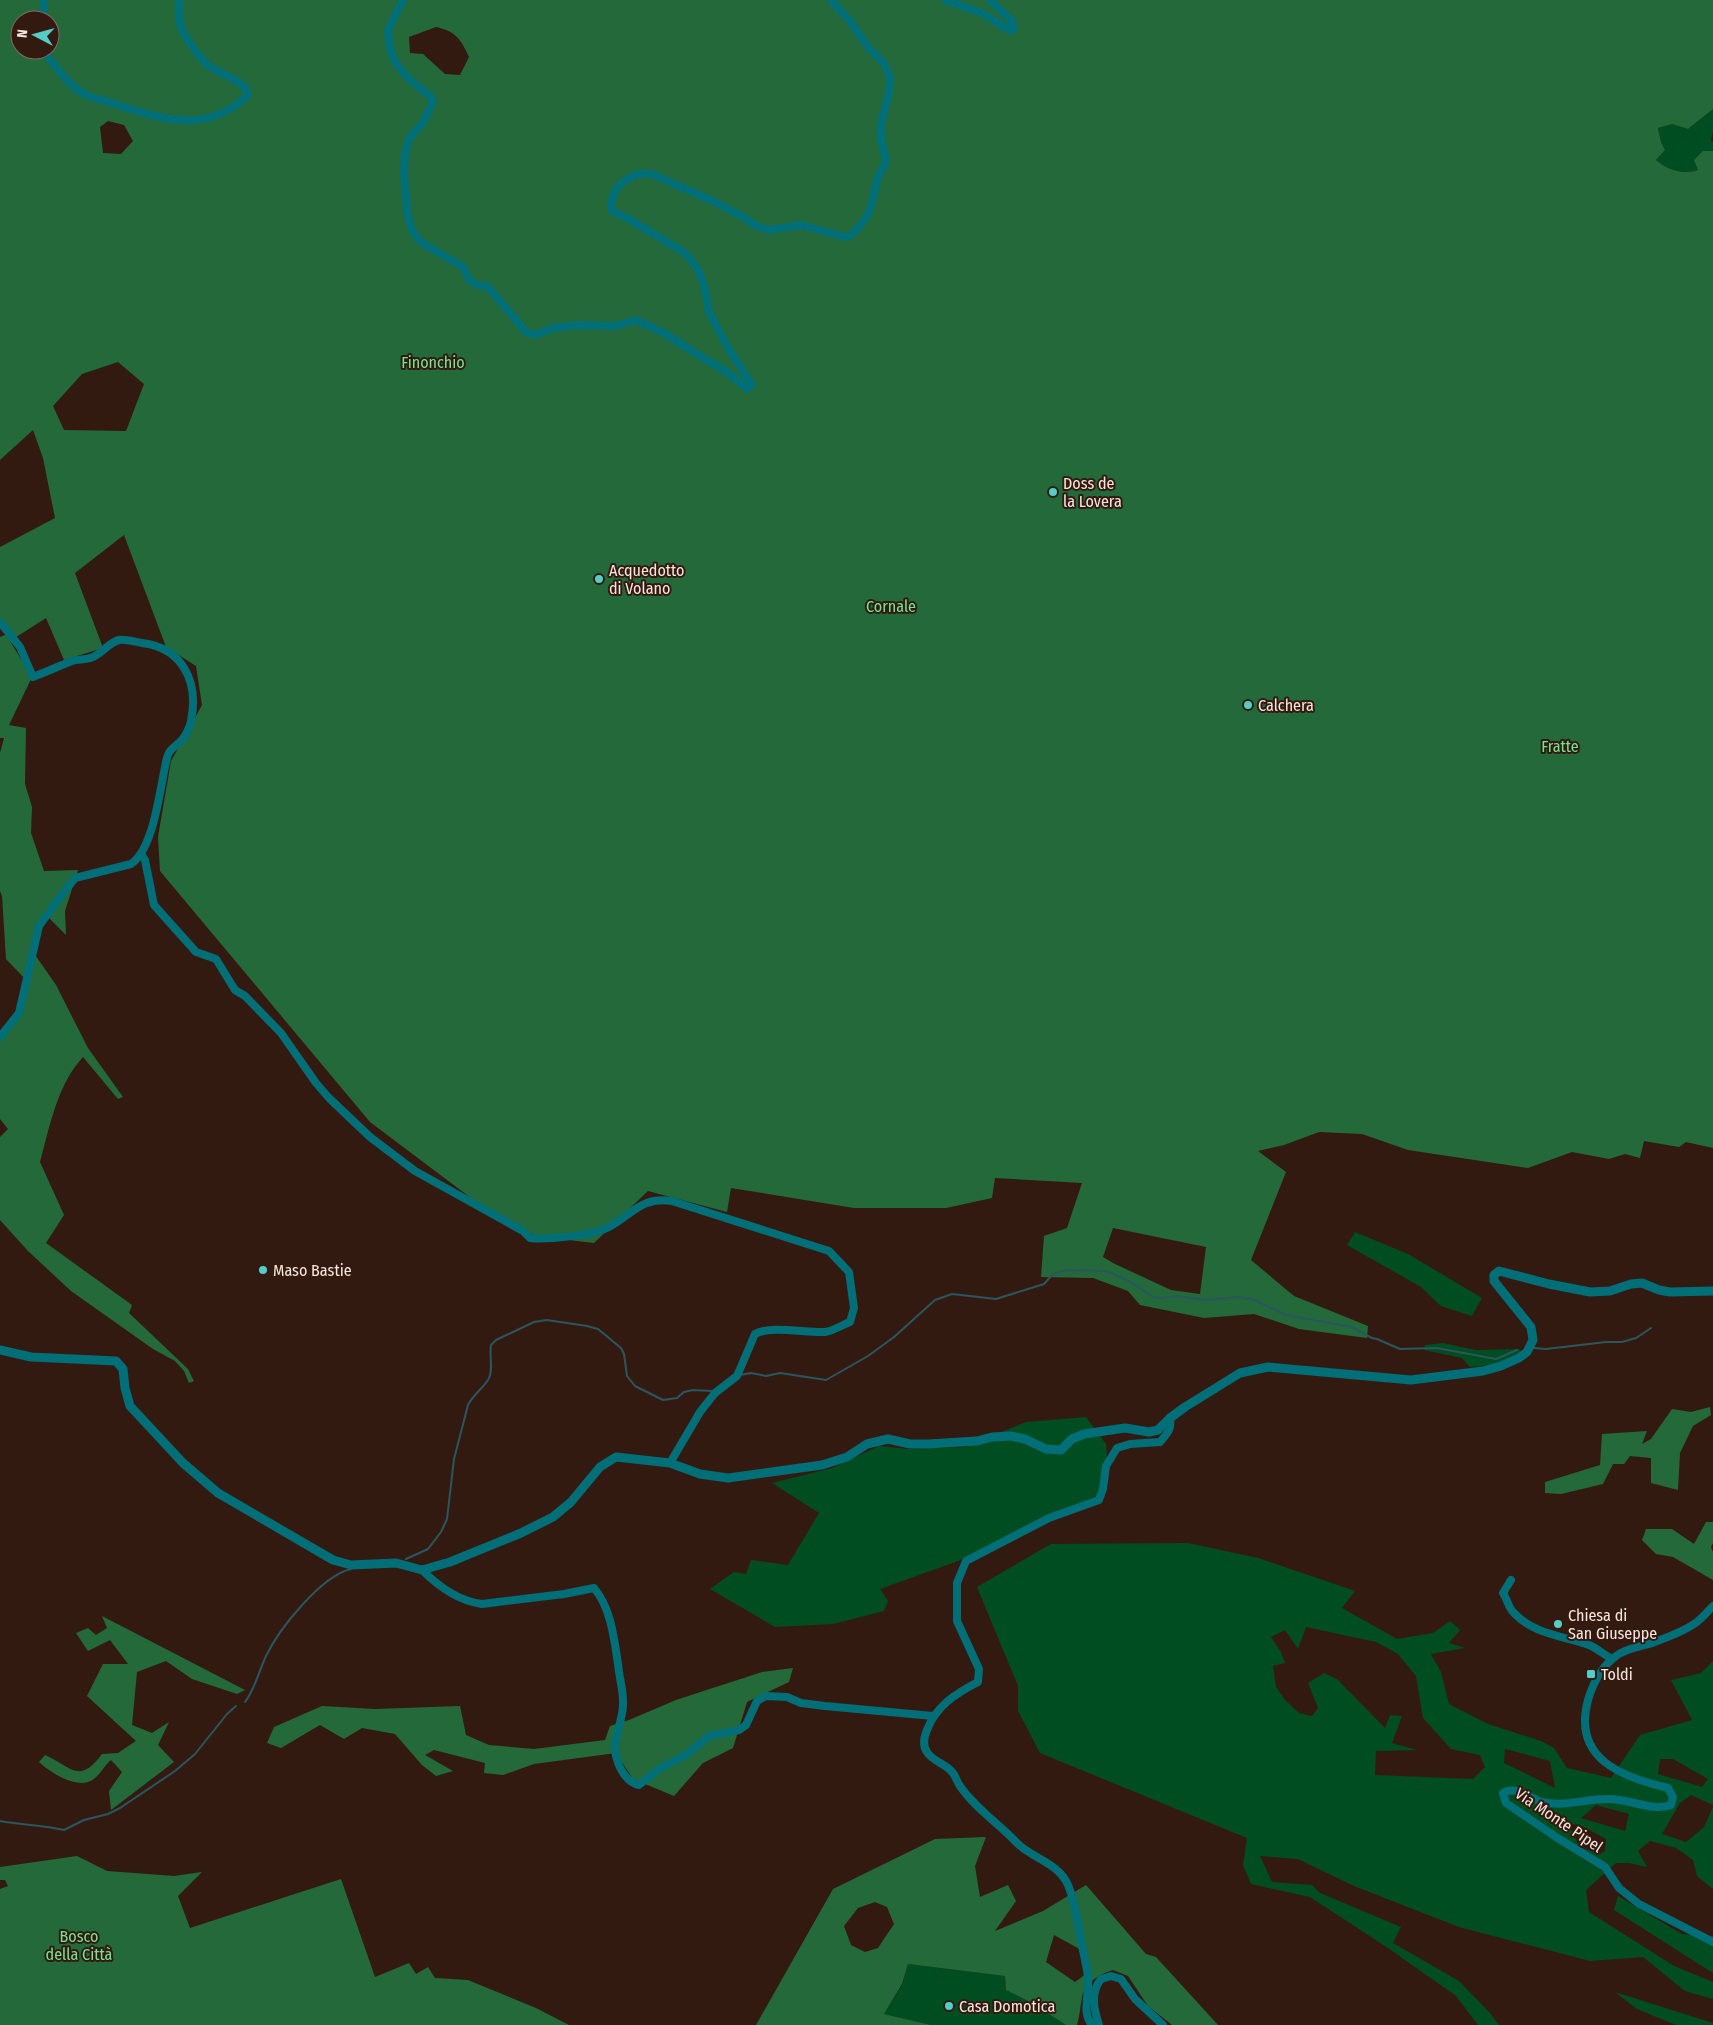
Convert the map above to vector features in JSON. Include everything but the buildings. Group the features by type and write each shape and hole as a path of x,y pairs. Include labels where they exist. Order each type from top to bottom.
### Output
{"street":[{"path":"51,60 71,83 84,94 155,117 205,121 236,106 248,94 247,89 240,82 231,80 209,67 198,55 180,25 178,0"},
{"path":"403,0 388,30 390,49 395,62 408,78 431,97 433,101 424,121 409,140 405,153 404,171 407,212 412,231 422,243 463,267 470,281 488,287 526,332 535,335 553,328 578,324 615,326 636,320 662,332 728,373 747,388 752,385 728,348 709,312 704,284 697,268 685,253 612,210 613,195 622,182 635,175 643,173 652,174 717,203 754,225 770,230 801,225 845,237 853,234 865,219 871,207 877,180 886,161 881,139 881,124 889,93 890,77 884,63 868,47 850,20 831,0"},
{"path":"945,0 982,13 1010,31 1014,29 1012,21 990,0"},
{"path":"0,622 20,647 33,677 73,661 91,658 107,646 121,640 153,644 166,650 185,667 191,684 191,722 182,740 173,746 167,756 162,790 146,846 138,860 131,864 75,878 60,897 40,926 19,1013 0,1037"},
{"path":"141,854 146,867 154,905 163,916 196,952 216,959 235,990 245,996 281,1033 328,1098 370,1137 415,1171 523,1231 530,1238 542,1240 593,1233 605,1229 620,1220 643,1202 659,1199 672,1201 829,1252 837,1261 845,1266 849,1272 854,1308 850,1322 827,1332 760,1331 755,1334 737,1376 715,1393 700,1412 670,1463"},
{"path":"422,1570 450,1562 522,1533 553,1517 578,1495 600,1467 616,1457 670,1463 700,1474 728,1478 822,1464 847,1457 867,1444 888,1439 910,1444 928,1444 977,1441 992,1437 1011,1436 1054,1451 1061,1450 1072,1439 1084,1434 1125,1428 1149,1432 1158,1430 1170,1418 1240,1373 1268,1367 1411,1380 1483,1371 1501,1366 1527,1352 1531,1346 1533,1334 1526,1319 1494,1281 1494,1275 1499,1271 1590,1292 1610,1291 1631,1284 1642,1283 1670,1292 1713,1291"},
{"path":"0,1350 31,1357 116,1361 123,1369 125,1388 130,1406 183,1463 218,1493 338,1562 352,1565 396,1563 422,1570 452,1594 469,1602 476,1603 514,1600 594,1588 599,1593 613,1631 624,1701 615,1746 621,1768 626,1779 632,1784 639,1786 659,1769 687,1754 709,1736 739,1730 746,1725 757,1702 766,1696 787,1697 801,1703 825,1706 933,1716"},
{"path":"1092,2025 1086,2007 1088,1980 1077,1917 1069,1886 1059,1871 1024,1849 1009,1833 992,1820 960,1786 953,1772 927,1752 924,1737 933,1716 949,1699 978,1682 979,1669 957,1621 957,1583 966,1561 1049,1518 1099,1500 1103,1489 1106,1466 1117,1448 1130,1444 1160,1442 1169,1432 1170,1418"},
{"path":"1511,1580 1503,1593 1512,1611 1522,1620 1544,1632 1591,1646 1612,1659 1627,1650 1651,1643 1694,1624 1713,1606"},
{"name":"Via Monte Pipel","path":"1612,1659 1594,1682 1586,1710 1585,1726 1591,1748 1627,1776 1668,1788 1673,1797 1671,1804 1661,1808 1624,1800 1607,1799 1554,1804 1532,1798 1514,1790 1508,1790 1503,1793 1504,1799 1506,1803 1556,1838 1605,1867 1619,1888 1639,1904 1713,1942"},
{"path":"1099,2025 1094,2008 1097,1984 1100,1979 1111,1976 1121,1979 1135,1999 1163,2025"}],"green space":[{"name":"Finonchio","path":"0,0 1713,0 1713,109 1688,129 1672,124 1658,128 1665,150 1656,160 1675,171 1686,172 1698,170 1694,160 1703,151 1713,151 1713,1148 1686,1142 1679,1147 1644,1141 1640,1158 1625,1154 1609,1159 1572,1152 1528,1168 1408,1150 1362,1134 1319,1132 1284,1145 1258,1151 1286,1172 1251,1260 1294,1296 1368,1326 1367,1338 1299,1329 1254,1314 1204,1318 1140,1305 1128,1291 1093,1278 1041,1277 1044,1236 1067,1228 1082,1183 995,1178 992,1198 946,1208 854,1208 731,1188 727,1212 648,1191 594,1243 535,1236 471,1198 370,1122 160,871 158,837 171,761 202,705 196,666 166,647 124,535 75,573 103,648 64,660 46,618 10,641 32,677 9,725 26,728 25,784 32,807 31,833 44,871 78,870 65,911 66,935 44,913 33,952 56,985 88,1048 123,1097 118,1099 83,1057 67,1080 51,1120 40,1162 64,1215 46,1243 132,1305 129,1313 188,1369 194,1381 189,1383 184,1371 175,1361 153,1349 71,1291 28,1251 0,1220 0,1137 8,1129 0,1119 0,1040 23,1012 28,982 6,959 2,896 0,891 0,753 4,738 0,738 0,637 7,634 0,624 0,547 55,518 43,458 33,430 0,460","holes":["436,27 453,34 463,45 469,57 460,75 445,74 423,54 410,53 409,37","108,121 124,125 133,141 121,154 103,153 100,127","118,362 144,384 126,431 64,430 53,406 82,374","1113,1228 1206,1247 1200,1294 1171,1290 1103,1257"]},
{"path":"1713,109 1711,140 1713,142 1713,151 1703,151 1698,170 1675,171 1656,160 1665,150 1658,128 1672,124 1688,129"},
{"path":"1355,1232 1408,1254 1482,1298 1472,1316 1441,1306 1421,1287 1347,1245"},
{"path":"1443,1343 1476,1350 1520,1349 1520,1354 1503,1364 1470,1367 1462,1358 1424,1350 1425,1345"},
{"path":"1710,1407 1711,1415 1693,1426 1680,1453 1678,1490 1651,1483 1651,1458 1630,1456 1624,1464 1613,1464 1603,1484 1561,1494 1545,1493 1545,1482 1600,1465 1602,1434 1647,1431 1642,1444 1651,1439 1672,1409 1691,1412"},
{"path":"1086,1417 1106,1444 1108,1470 1102,1494 958,1561 880,1589 888,1601 884,1611 833,1624 775,1627 710,1589 734,1572 746,1574 751,1560 788,1565 819,1513 772,1483 832,1468 879,1446 908,1449 966,1447 1026,1422"},
{"path":"1706,1522 1713,1522 1713,1543 1711,1547 1713,1552 1713,1580 1673,1557 1656,1554 1642,1540 1646,1529 1672,1529 1694,1544"},
{"path":"1188,1543 1258,1558 1355,1591 1342,1608 1397,1639 1433,1633 1450,1621 1460,1630 1449,1643 1465,1648 1431,1654 1441,1672 1449,1704 1488,1724 1541,1741 1554,1748 1567,1768 1611,1778 1640,1735 1692,1720 1671,1680 1701,1673 1713,1661 1713,1805 1691,1795 1680,1803 1662,1834 1686,1842 1704,1827 1713,1807 1713,1889 1697,1876 1693,1860 1676,1848 1650,1841 1638,1851 1647,1867 1629,1863 1616,1863 1586,1890 1589,1912 1674,1966 1713,1982 1713,1999 1685,1991 1643,1957 1590,1961 1459,1927 1354,1886 1298,1859 1260,1856 1272,1882 1312,1885 1320,1893 1401,1927 1393,1943 1459,1981 1499,2025 1478,2025 1456,1996 1388,1948 1310,1897 1251,1884 1243,1865 1247,1838 1040,1753 1018,1711 1018,1686 977,1587 1051,1544","holes":["1306,1627 1376,1642 1398,1654 1416,1676 1423,1718 1451,1749 1480,1755 1485,1767 1473,1779 1375,1775 1376,1751 1417,1750 1392,1743 1402,1716 1390,1715 1385,1728 1337,1679 1324,1673 1308,1683 1318,1708 1312,1716 1299,1713 1285,1700 1276,1687 1273,1666 1285,1663 1281,1652 1271,1637 1285,1630 1298,1649","1505,1749 1550,1761 1555,1788 1504,1763","1660,1759 1673,1759 1708,1779 1702,1787 1658,1774","1596,1805 1629,1814 1625,1831 1581,1818","1569,1823 1584,1827 1606,1839 1605,1851 1600,1854 1579,1847"]},
{"path":"102,1616 245,1690 237,1694 192,1679 166,1661 137,1672 132,1725 152,1733 169,1722 158,1745 174,1762 111,1810 109,1791 122,1772 111,1760 95,1778 89,1782 82,1783 58,1776 39,1762 45,1755 75,1771 81,1771 87,1769 102,1754 118,1753 136,1741 87,1696 103,1664 128,1664 110,1640 88,1651 76,1633 88,1628 96,1635 107,1628"},
{"path":"793,1668 789,1682 747,1702 733,1748 703,1763 674,1796 633,1779 616,1753 534,1764 503,1775 484,1773 485,1763 434,1750 425,1755 453,1771 436,1776 422,1765 395,1734 362,1728 344,1739 320,1725 281,1748 267,1743 274,1727 322,1706 375,1709 460,1706 466,1735 489,1745 534,1749 605,1740 610,1726 676,1700 762,1672"},
{"path":"986,1837 975,1866 980,1897 1008,1885 1016,1901 995,1931 1043,1911 1086,1885 1146,1954 1156,1957 1218,2025 1172,2025 1148,2006 1128,1976 1113,1970 1103,1974 1089,1984 1083,1993 1077,2025 1066,2025 1030,2002 1006,1990 1005,1976 908,1964 902,1984 884,2014 931,2025 756,2025 833,1889 935,1839","holes":["875,1902 887,1907 894,1924 878,1948 865,1952 851,1945 844,1926 858,1908","1054,1935 1087,1953 1090,1971 1075,1982 1046,1962"]},
{"name":"Bosco della Città","path":"77,1856 107,1871 174,1876 202,1872 178,1896 190,1928 341,1879 375,1977 409,1963 416,1974 428,1967 435,1978 468,1980 536,2008 569,2025 0,2025 0,1889 8,1886 5,1880 0,1880 0,1867"},
{"path":"1618,1896 1682,1934 1713,1936 1713,1973 1614,1910"},
{"path":"908,1964 1005,1976 1006,1990 1030,2002 1066,2025 931,2025 884,2014 902,1985"},
{"path":"1615,1992 1713,2023 1713,2025 1676,2025 1637,2009"}],"waterway":[{"path":"740,1375 751,1373 766,1376 780,1373 826,1380 868,1356 894,1337 935,1300 952,1294 996,1299 1044,1284 1053,1274 1067,1270 1106,1271 1129,1281 1153,1297 1178,1296 1205,1300 1238,1297 1252,1299 1286,1315 1352,1327 1372,1338 1400,1349 1437,1348 1496,1359 1517,1350"},
{"path":"406,1559 428,1549 441,1532 447,1519 454,1459 468,1405 490,1376 491,1345 496,1340 534,1322 547,1320 587,1326 598,1329 621,1348 624,1354 627,1376 635,1386 663,1400 677,1398 684,1392 693,1390 712,1391"},
{"path":"1534,1348 1546,1349 1622,1342 1636,1338 1651,1328"},
{"path":"245,1702 272,1645 291,1618 314,1592 339,1574 351,1569"},
{"path":"0,1821 64,1830 84,1820 108,1814 175,1771 195,1754 227,1714 236,1706"}],"place":[{"name":"Doss de la Lovera","path":"1053,492"},
{"name":"Acquedotto di Volano","path":"599,579"},
{"name":"Calchera","path":"1248,705"},
{"name":"Maso Bastie","path":"263,1270"},
{"name":"Chiesa di San Giuseppe","path":"1558,1624"},
{"name":"Toldi","path":"1591,1674"},
{"name":"Casa Domotica","path":"949,2006"}],"park label":[{"name":"Cornale","path":"891,606"},
{"name":"Fratte","path":"1560,746"}]}
